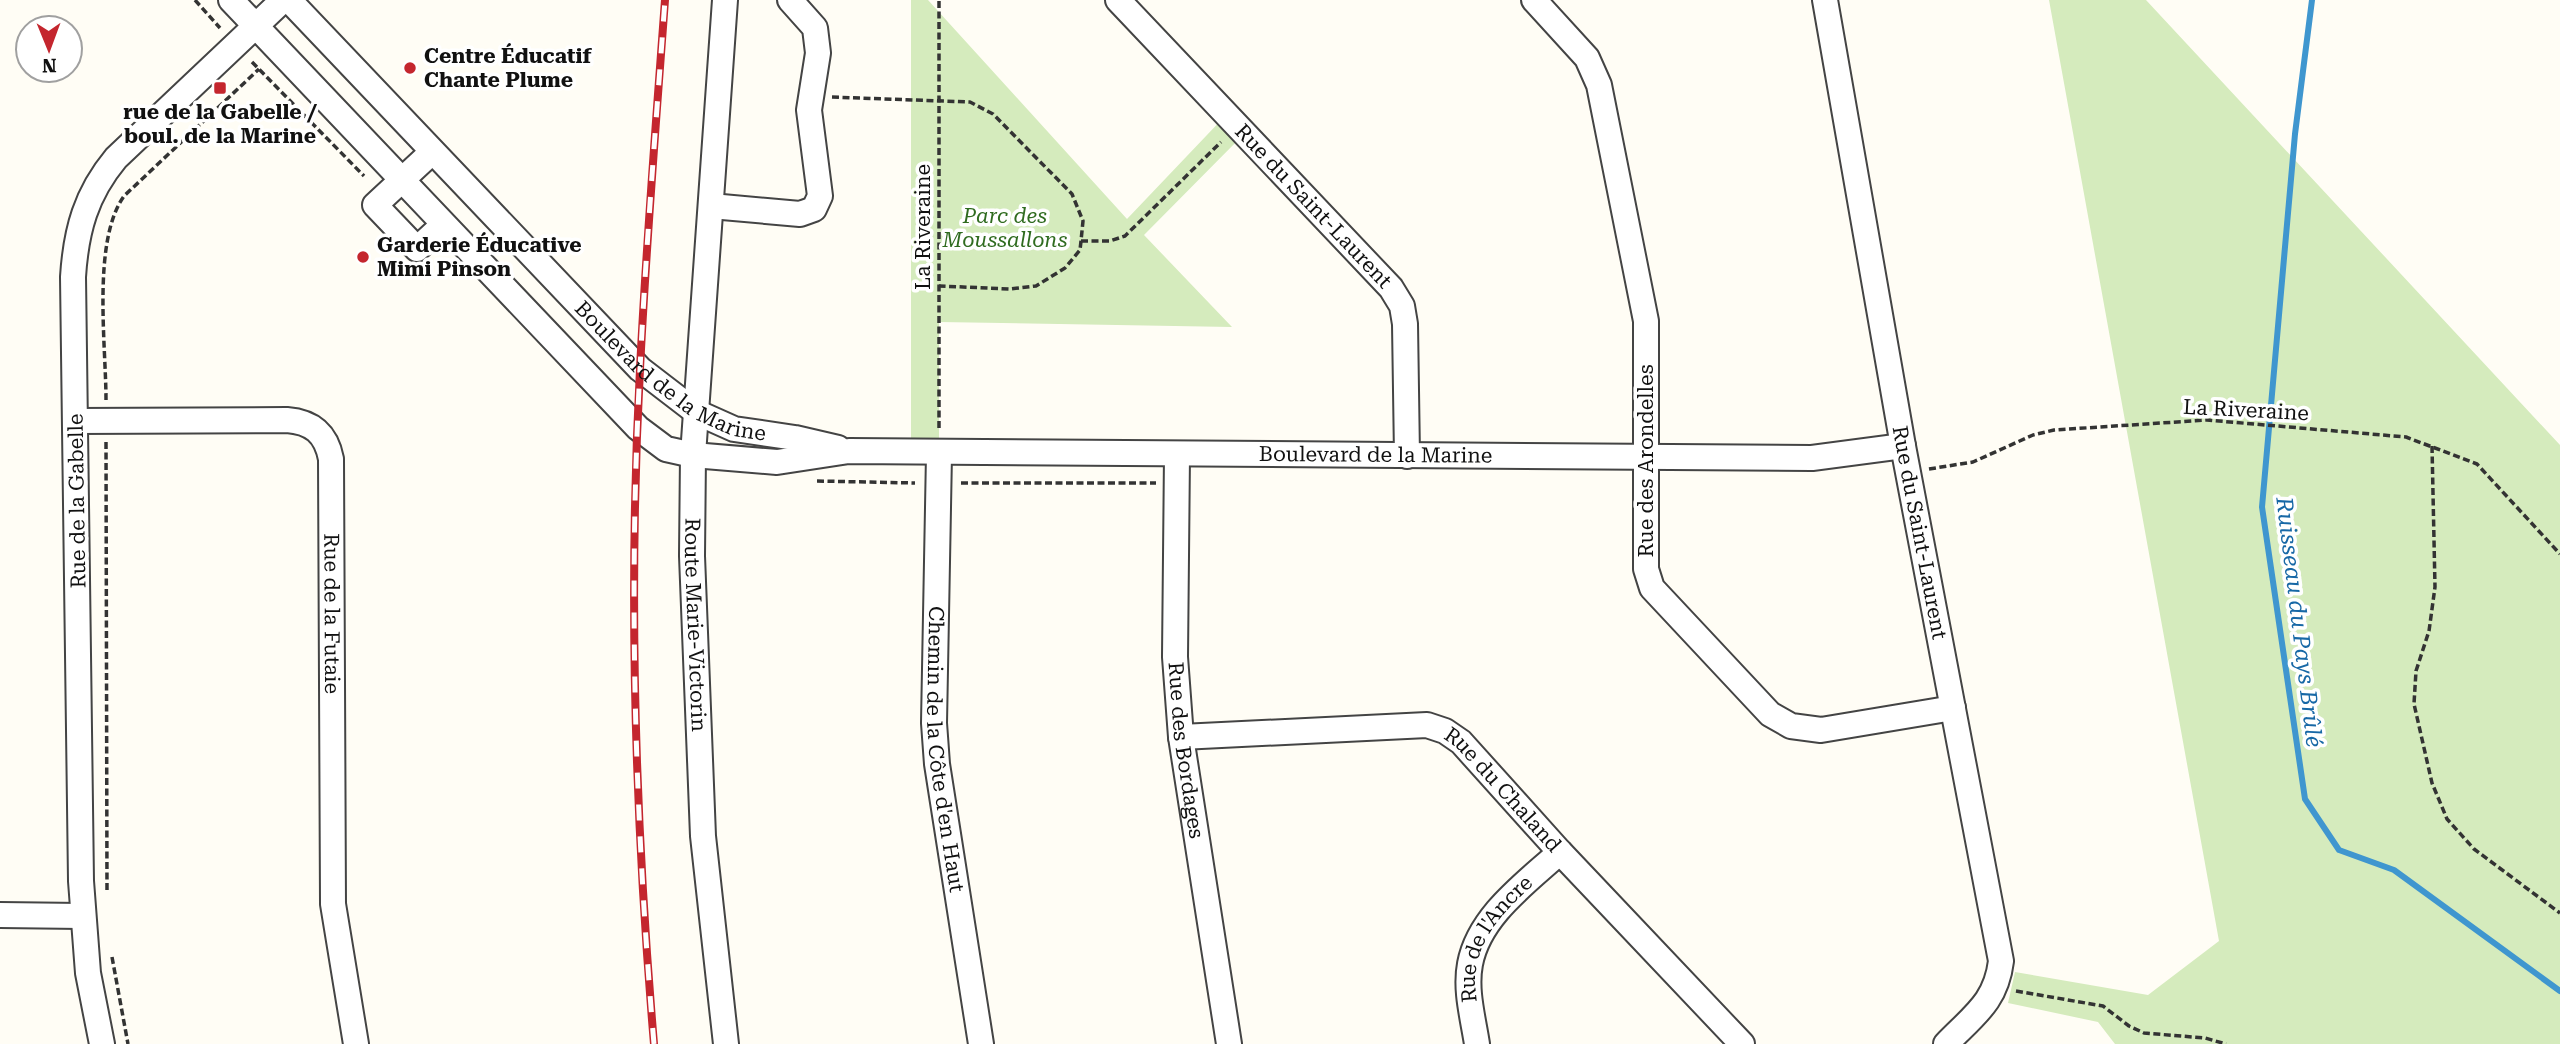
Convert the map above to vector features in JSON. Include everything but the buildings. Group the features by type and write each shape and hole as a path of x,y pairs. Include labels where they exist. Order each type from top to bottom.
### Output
{"street":[{"name":"Boulevard de la Marine","path":"231,0 638,428 666,449 693,455 777,462 849,451 939,454 1812,458 1903,446"},
{"name":"Rue de la Gabelle","path":"102,1044 88,973 82,916 73,277 79,225 85,207 116,158 283,0"},
{"name":"Boulevard de la Marine","path":"289,0 640,369 696,412 734,429 795,438 849,451"},
{"name":"Route Marie-Victorin","path":"725,0 693,455 692,556 697,737 709,902 726,1044"},
{"path":"710,206 800,214 814,209 820,196 809,127 818,53 815,28 790,0"},
{"name":"Rue du Saint-Laurent","path":"1118,0 1391,288 1402,306 1405,324 1406,456"},
{"name":"Rue des Arondelles","path":"1534,0 1587,58 1600,85 1646,321 1646,569 1652,588 1770,714 1791,726 1821,730 1953,708"},
{"name":"Rue du Saint-Laurent","path":"1825,0 1903,446 2001,961 1998,984"},
{"path":"432,152 375,205 418,249 443,225"},
{"name":"Rue de la Futaie","path":"76,421 287,419 310,425 325,438 331,459 333,904 356,1044"},
{"name":"Chemin de la Côte d'en Haut","path":"939,454 934,723 937,764 981,1044"},
{"name":"Rue des Bordages","path":"1177,455 1175,657 1181,737 1229,1044"},
{"name":"Rue du Chaland","path":"1181,737 1427,726 1436,728 1461,742 1560,852 1742,1044"},
{"name":"Rue de l'Ancre","path":"1477,1044 1468,989 1470,963 1479,937 1493,915 1560,852"},
{"path":"0,915 82,916"},
{"path":"1946,1044 1990,999 1998,984"}],"path":[{"name":"La Riveraine","path":"939,0 939,454"},
{"path":"812,96 971,102 993,114 1072,194 1083,221 1080,250 1065,268 1036,286 1010,289 939,286"},
{"path":"1081,241 1111,241 1125,236 1237,126"},
{"name":"La Riveraine","path":"1903,446 1927,470 1973,462 2034,435 2054,430 2207,420 2406,437 2477,464 2560,554"},
{"path":"2432,446 2435,587 2429,631 2416,671 2414,704 2432,783 2447,818 2474,849 2560,913"},
{"path":"938,483 1176,483"},
{"path":"107,850 107,882"},
{"path":"111,953 128,1044"},
{"path":"1998,984 2024,993 2104,1006 2129,1026 2144,1033 2206,1038 2226,1044"}],"green space":[{"name":"Parc des Moussallons","path":"911,0 928,0 1127,219 1226,115 1244,134 1144,235 1232,327 939,322 939,454 911,453"},
{"path":"2049,0 2146,0 2560,445 2560,1044 2115,1044 2098,1022 2008,1003 2015,972 2148,995 2219,941"}],"waterway":[{"name":"Ruisseau du Pays Brûlé","path":"2312,0 2295,134 2262,507 2305,799 2339,850 2394,870 2560,991"}],"railway":[{"path":"654,1044 638,791 634,537 642,323 665,0"}],"place":[{"name":"Centre Éducatif Chante Plume","path":"410,68"},
{"name":"rue de la Gabelle / boul. de la Marine","path":"220,88"},
{"name":"Garderie Éducative Mimi Pinson","path":"363,257"}]}
